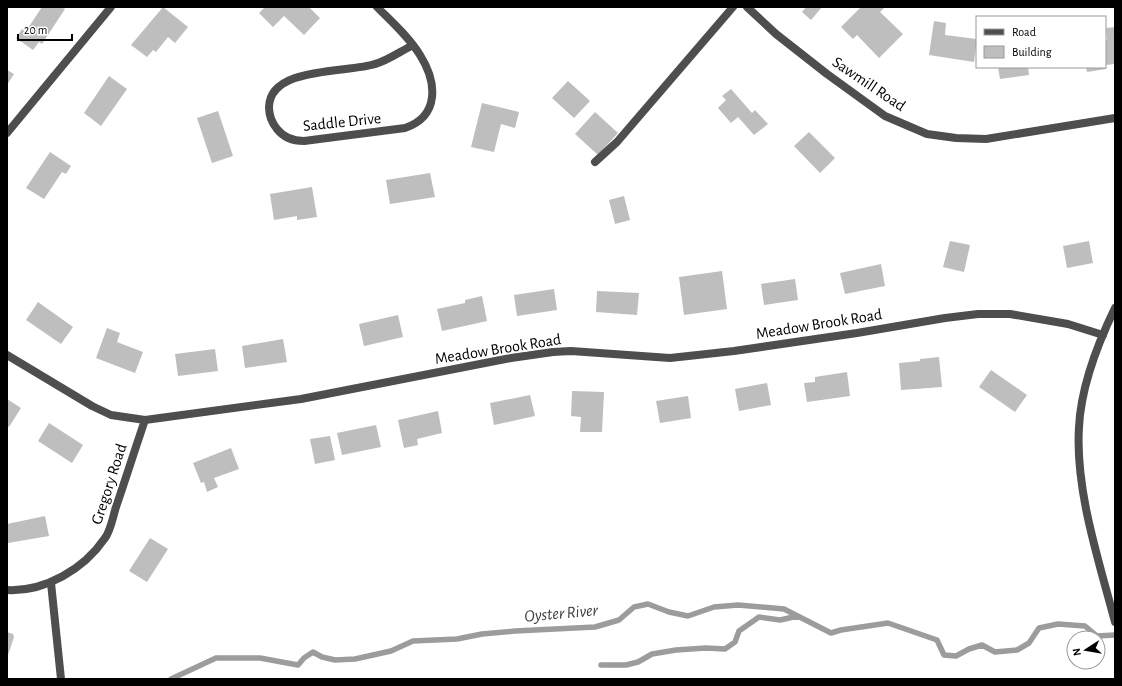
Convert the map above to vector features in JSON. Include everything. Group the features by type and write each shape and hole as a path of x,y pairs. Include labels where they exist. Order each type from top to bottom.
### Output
{"street":[{"path":"7,133 111,7"},
{"name":"Saddle Drive","path":"377,7 413,45 421,56 431,83 432,92 430,107 424,118 418,123 405,128 304,141 290,139 275,128 270,117 269,104 272,94 282,84 298,77 375,64 413,45"},
{"path":"595,162 617,142 733,7"},
{"name":"Sawmill Road","path":"747,7 776,34 827,74 885,116 927,134 956,138 986,139 1115,118"},
{"path":"1114,618 1084,498 1078,449 1079,426 1083,400 1093,360 1115,308"},
{"name":"Meadow Brook Road","path":"7,356 92,406 111,415 145,420 301,399 511,358 553,352 571,351 670,358 734,351 978,314 1010,314 1068,324 1103,335"},
{"name":"Gregory Road","path":"7,590 21,590 51,582 73,569 90,556 106,537 145,420"},
{"path":"51,582 61,679"}],"building":[{"path":"42,7 61,7 65,9 42,44 39,42 33,50 16,38 22,29 26,31"},
{"path":"163,7 188,27 175,43 168,37 156,52 153,50 147,57 131,45"},
{"path":"265,7 309,7 320,18 304,35 284,16 273,27 259,13"},
{"path":"806,7 822,7 811,20 802,12"},
{"path":"861,7 885,7 880,12 903,34 879,58 857,35 853,39 841,27"},
{"path":"934,21 946,23 945,35 976,39 974,62 929,55"},
{"path":"1115,27 1115,64 1106,65 1106,28"},
{"path":"998,68 1028,68 1029,75 1000,79"},
{"path":"1086,68 1106,68 1106,69 1087,72"},
{"path":"7,70 14,74 7,85"},
{"path":"109,76 127,89 101,126 84,113"},
{"path":"568,81 590,101 574,118 552,98"},
{"path":"731,89 752,113 755,110 768,124 754,135 738,117 731,123 718,108 726,100 722,96"},
{"path":"482,103 519,112 515,128 501,124 494,152 471,147"},
{"path":"218,111 233,156 212,163 197,118"},
{"path":"595,112 618,133 598,155 575,134"},
{"path":"809,132 835,158 820,173 794,146"},
{"path":"50,152 71,166 66,174 62,172 44,199 26,188"},
{"path":"430,173 435,197 390,204 386,180"},
{"path":"312,187 317,217 297,220 297,216 274,220 270,194"},
{"path":"624,196 630,220 615,224 609,200"},
{"path":"950,241 970,245 964,272 943,267"},
{"path":"1089,241 1093,263 1067,268 1063,246"},
{"path":"881,264 885,286 845,294 840,273"},
{"path":"722,271 727,309 684,315 679,277"},
{"path":"795,279 798,300 764,305 761,284"},
{"path":"554,289 557,310 517,316 514,295"},
{"path":"597,291 639,293 637,315 596,312"},
{"path":"482,296 487,321 442,331 437,309 465,303 465,300"},
{"path":"38,302 73,327 61,344 26,320"},
{"path":"398,315 403,337 364,346 359,324"},
{"path":"107,328 120,333 117,342 143,352 135,373 96,358"},
{"path":"283,339 287,362 245,368 242,346"},
{"path":"215,349 218,371 178,376 175,354"},
{"path":"939,357 942,387 901,390 899,363"},
{"path":"991,370 1027,395 1015,412 979,387"},
{"path":"847,372 850,396 807,402 804,383 815,382 815,377"},
{"path":"767,383 771,405 739,411 735,389"},
{"path":"572,391 604,392 602,432 580,432 581,417 571,416"},
{"path":"530,395 535,416 494,425 490,403"},
{"path":"688,396 691,418 660,423 656,401"},
{"path":"7,399 21,408 9,427 7,426"},
{"path":"438,411 442,433 417,439 418,445 404,448 398,420"},
{"path":"49,423 83,445 72,463 38,441"},
{"path":"376,425 381,447 342,455 337,433"},
{"path":"330,436 335,460 315,464 310,439"},
{"path":"231,448 239,469 214,478 218,487 207,492 204,482 201,483 193,463"},
{"path":"45,516 49,536 8,543 7,524"},
{"path":"150,538 168,549 147,582 129,571"},
{"path":"7,632 13,634 14,637 7,658"}],"waterway":[{"name":"Oyster River","path":"171,679 216,658 260,658 298,665 304,658 313,652 322,657 335,660 355,659 391,651 413,641 457,639 482,634 515,631 595,627 619,620 634,607 648,604 669,612 688,616 714,607 738,605 784,609 831,633 841,630 888,623 937,640 944,655 956,656 969,649 982,645 995,652 1017,650 1029,643 1039,628 1058,624 1085,626 1097,636 1115,635"},
{"path":"601,665 626,665 638,662 652,654 676,650 706,648 725,649 735,642 739,631 759,617 780,620 798,616"}]}
